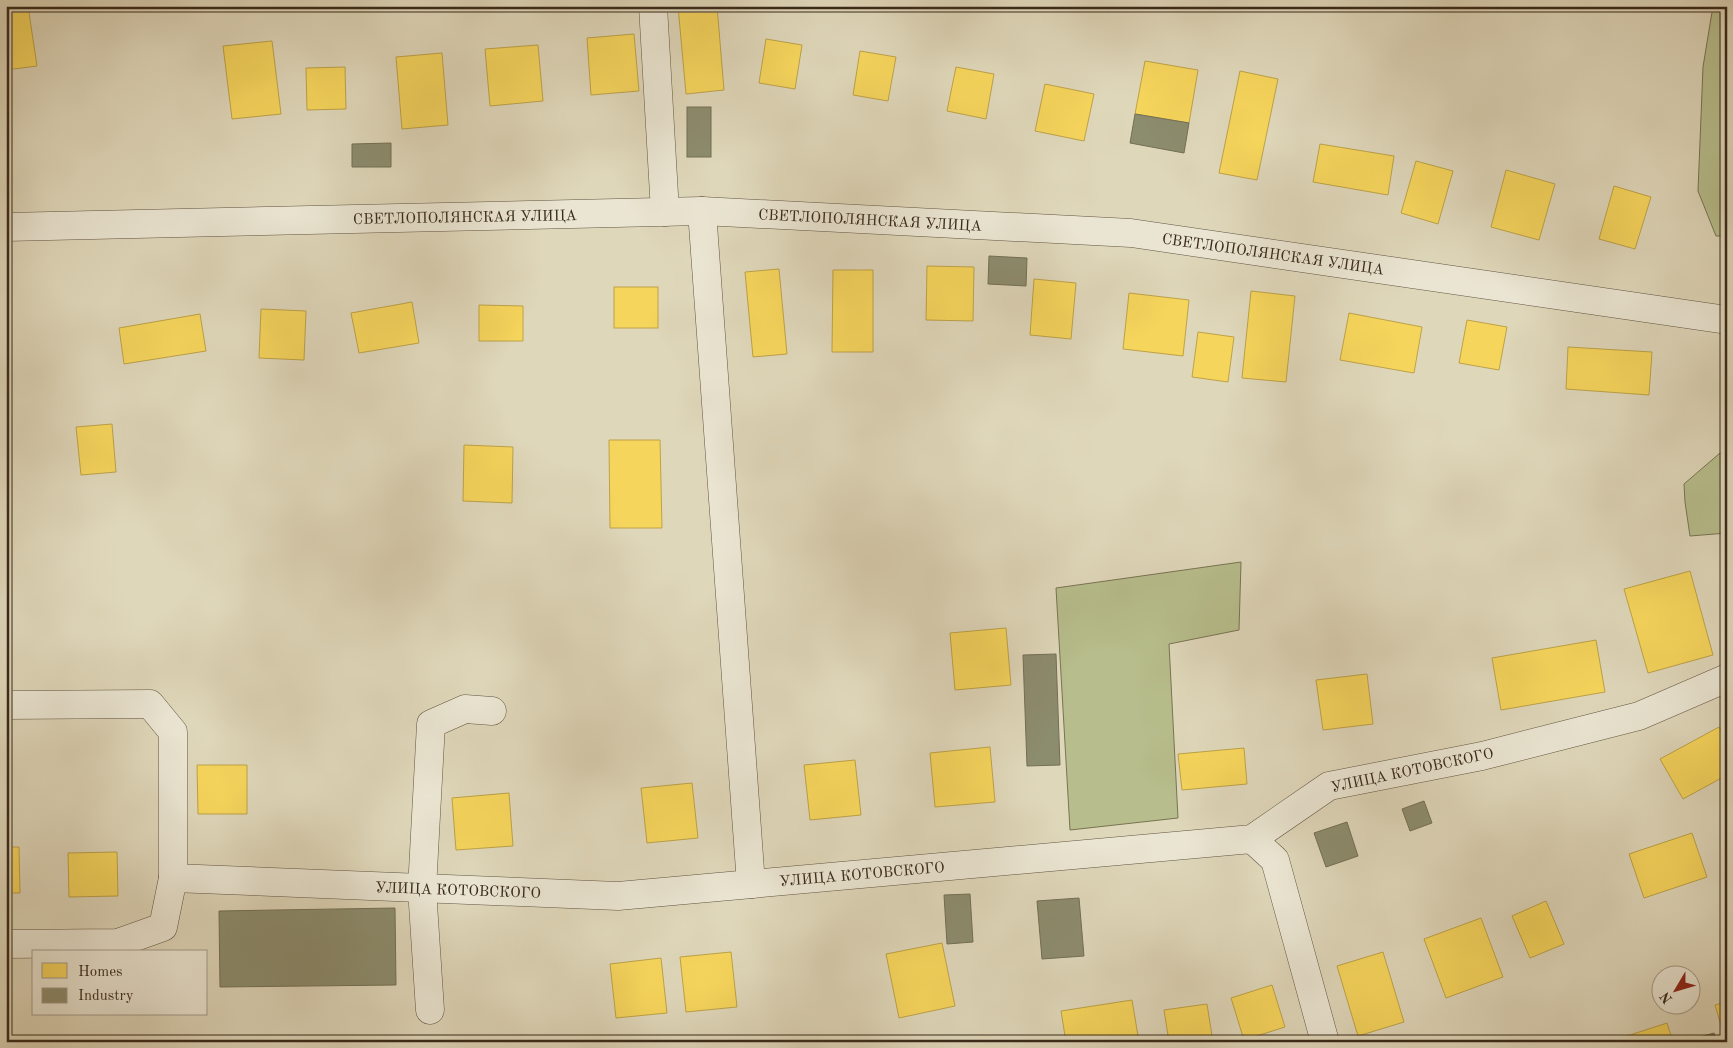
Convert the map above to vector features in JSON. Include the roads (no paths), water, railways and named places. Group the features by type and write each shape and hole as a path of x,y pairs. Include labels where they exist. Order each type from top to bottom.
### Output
{"street":[{"path":"652,6 664,212"},
{"path":"702,211 751,884"},
{"name":"СВЕТЛОПОЛЯНСКАЯ УЛИЦА","path":"6,227 702,211 1131,233 1727,320"},
{"name":"УЛИЦА КОТОВСКОГО","path":"173,878 618,896 1252,839 1329,786 1482,756 1639,716 1727,678"},
{"path":"6,704 150,704 173,732 173,878 162,927 118,942 6,944"},
{"path":"430,1010 422,889 431,724 465,710 492,711"},
{"path":"1252,839 1275,860 1325,1042"}]}
